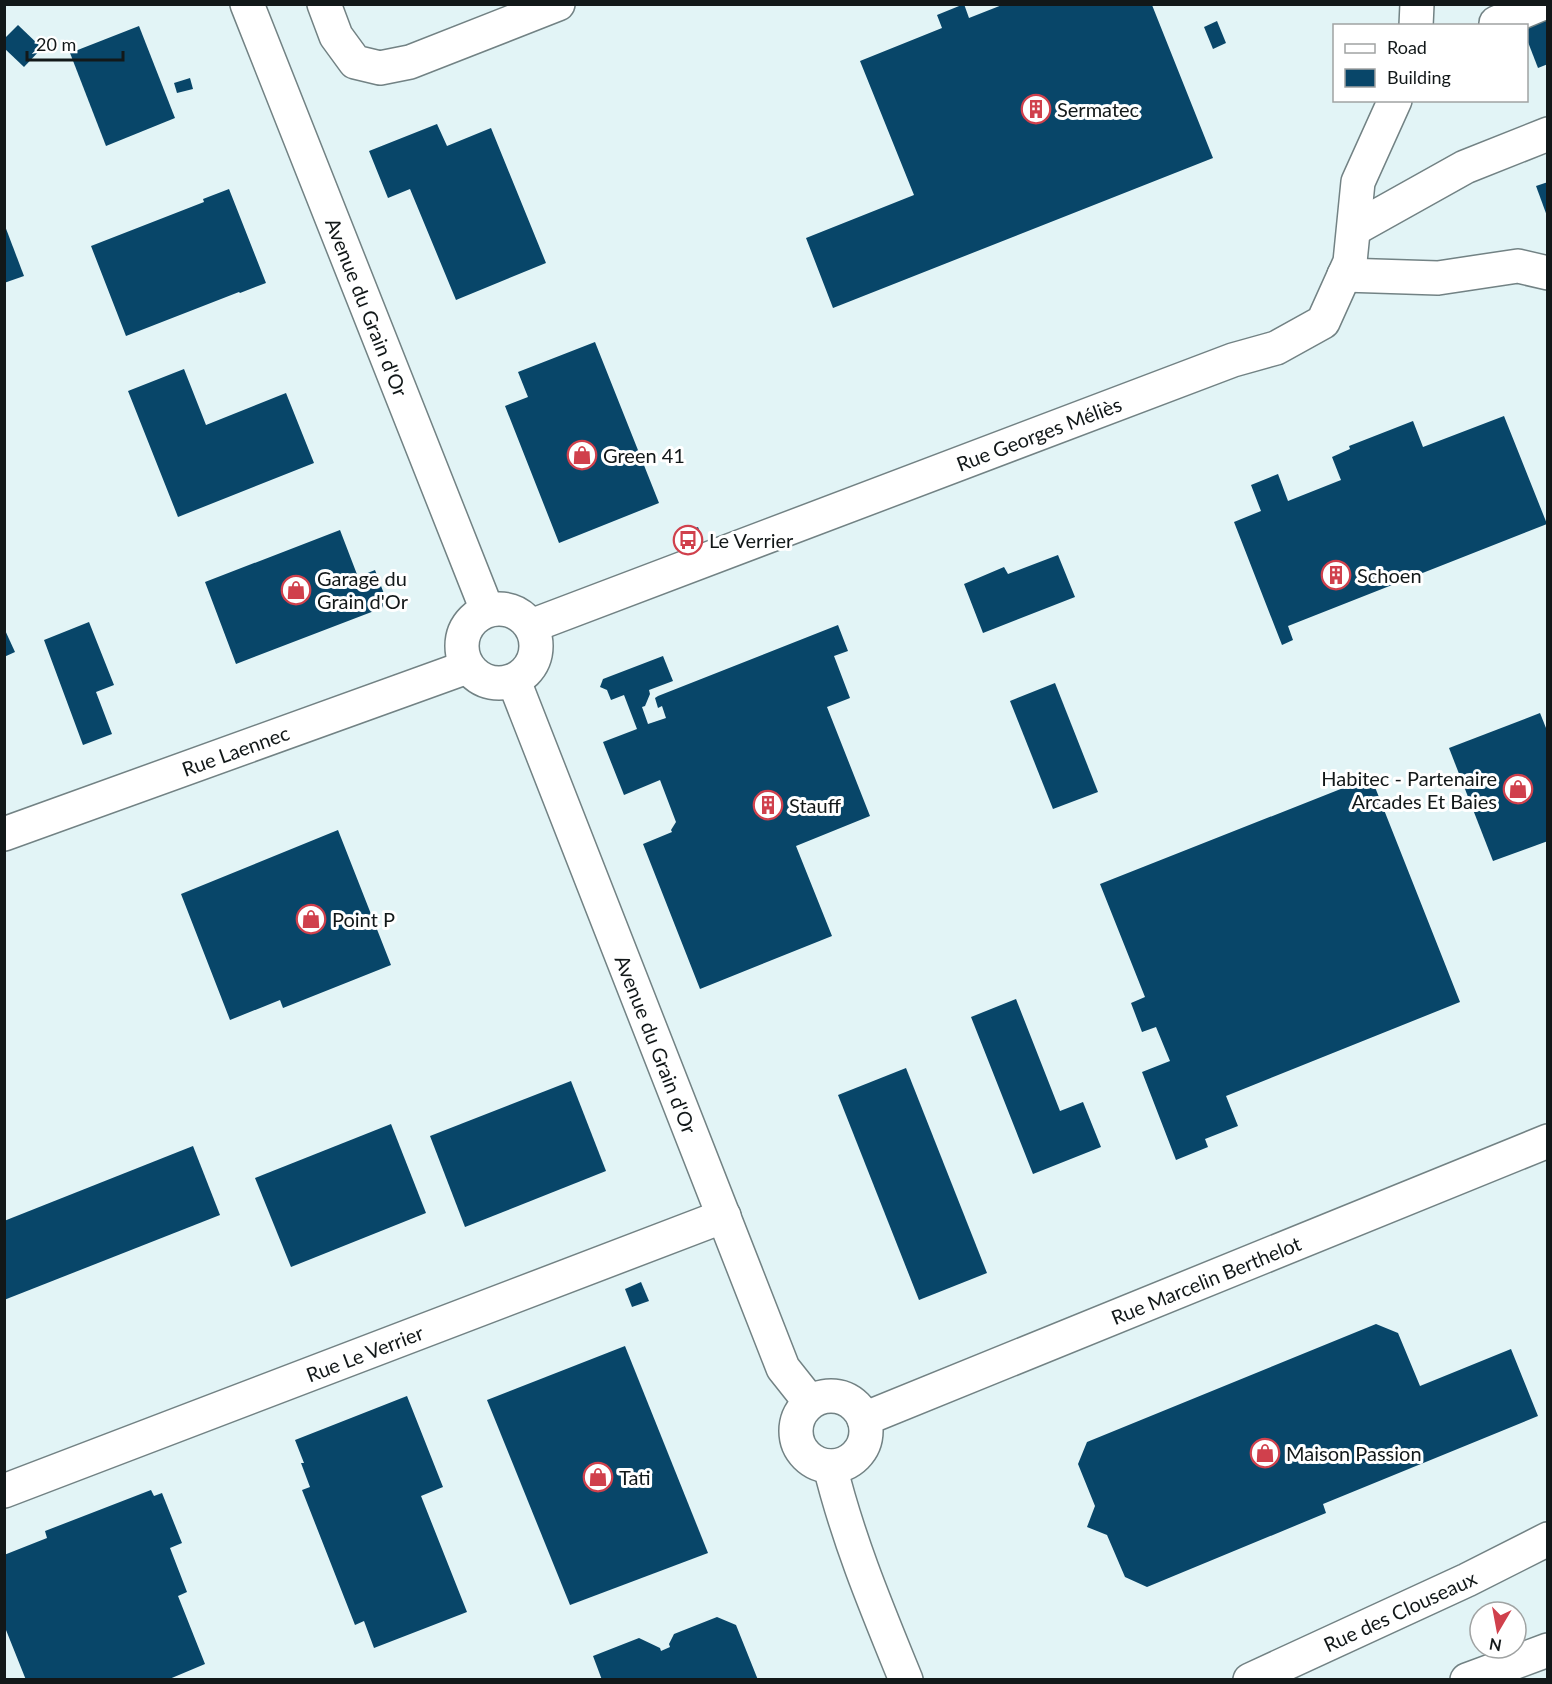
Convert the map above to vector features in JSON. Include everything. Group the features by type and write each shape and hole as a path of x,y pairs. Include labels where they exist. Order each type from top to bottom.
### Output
{"main road":[{"name":"Avenue du Grain d'Or","path":"247,4 487,610"},
{"path":"324,4 336,36 355,62 380,68 410,62 558,4"},
{"path":"1416,24 1417,4"},
{"path":"1496,24 1541,4"},
{"name":"Rue Georges Méliès","path":"531,626 1233,360 1276,348 1323,322 1350,262 1358,182 1394,102"},
{"path":"1353,229 1465,167 1548,134"},
{"path":"1344,275 1438,278 1518,266 1548,273"},
{"path":"504,609 521,615 531,626 536,650 531,666 514,681 496,684 480,679 467,667 461,647 466,627 477,615 487,610 504,609"},
{"name":"Rue Laennec","path":"4,834 467,667"},
{"name":"Avenue du Grain d'Or","path":"514,681 783,1368 810,1402"},
{"name":"Rue Marcelin Berthelot","path":"864,1419 1548,1141"},
{"name":"Rue Le Verrier","path":"4,1491 724,1216"},
{"path":"826,1395 845,1398 857,1407 864,1419 866,1431 862,1447 853,1458 839,1465 830,1466 818,1463 806,1455 798,1444 796,1428 799,1416 810,1402 826,1395"},
{"path":"830,1466 840,1508 863,1575 906,1680"},
{"name":"Rue des Clouseaux","path":"1250,1680 1467,1580 1548,1539"},
{"path":"1467,1680 1548,1650"}],"building":[{"name":"Sermatec","path":"964,4 969,18 1002,5 1152,5 1213,158 833,308 806,238 914,195 860,61 942,28 937,15"},
{"path":"1548,13 1548,64 1538,68 1528,42 1528,25"},
{"path":"1217,21 1226,43 1213,49 1204,27"},
{"path":"18,25 42,48 24,67 4,48 4,39"},
{"path":"139,26 175,118 106,146 70,53"},
{"path":"190,78 193,89 177,93 174,83"},
{"path":"437,124 447,146 491,128 546,263 456,300 410,189 388,198 369,151"},
{"path":"1548,182 1548,216 1547,216 1536,186"},
{"path":"229,189 266,283 126,336 91,246 204,202 203,199"},
{"path":"4,227 24,276 4,283"},
{"name":"Green 41","path":"595,342 659,503 559,543 505,406 528,397 518,372"},
{"path":"184,369 206,425 286,393 314,463 178,517 128,391"},
{"name":"Schoen","path":"1504,416 1547,524 1288,626 1293,640 1282,645 1234,522 1261,511 1251,485 1278,474 1288,501 1341,480 1332,457 1350,449 1349,446 1413,421 1423,447"},
{"path":"698,527 702,537 689,542 686,532"},
{"name":"Garage du Grain d'Or","path":"340,530 358,577 375,570 386,599 382,608 236,664 205,582"},
{"path":"1058,555 1075,597 983,633 964,584 1004,567 1008,574"},
{"path":"89,622 114,685 96,692 112,734 83,745 44,640"},
{"name":"Stauff","path":"838,625 848,651 834,656 850,698 827,707 870,816 796,846 832,936 700,989 643,844 672,832 676,822 660,780 624,795 603,742 637,729 624,695 611,700 607,690 600,687 603,679 663,656 673,681 649,690 650,694 645,706 642,707 648,724 666,718 662,706 658,708 655,698 658,696"},
{"path":"4,628 15,652 4,657"},
{"path":"1055,683 1098,792 1053,809 1010,701"},
{"path":"1540,713 1548,733 1548,841 1493,861 1449,748"},
{"path":"1371,777 1460,1002 1226,1096 1238,1126 1205,1139 1208,1147 1176,1160 1142,1072 1170,1061 1156,1027 1142,1032 1131,1003 1145,997 1100,884"},
{"name":"Point P","path":"338,830 391,965 283,1008 280,1000 230,1020 181,894"},
{"path":"1016,999 1060,1111 1083,1102 1101,1147 1033,1174 971,1017"},
{"path":"906,1068 987,1273 919,1300 838,1095"},
{"path":"571,1081 606,1171 465,1227 430,1136"},
{"path":"391,1124 426,1213 291,1267 255,1178"},
{"path":"193,1146 220,1215 4,1300 4,1221"},
{"path":"641,1282 649,1301 632,1307 625,1289"},
{"name":"Maison Passion","path":"1376,1324 1398,1333 1420,1386 1511,1349 1538,1416 1323,1504 1326,1513 1147,1587 1125,1577 1107,1535 1087,1527 1095,1506 1078,1464 1087,1442"},
{"name":"Tati","path":"625,1346 708,1553 570,1605 487,1400"},
{"path":"407,1396 443,1487 421,1496 467,1612 374,1648 364,1621 355,1625 302,1490 310,1487 295,1440"},
{"path":"151,1490 154,1496 162,1493 182,1543 170,1548 187,1592 178,1596 205,1664 167,1680 26,1680 4,1625 4,1555 47,1538 45,1531"},
{"path":"717,1617 736,1625 758,1680 602,1680 593,1656 639,1638 660,1648 661,1651 670,1647 669,1644 674,1634"}],"place":[{"name":"Sermatec","path":"1036,109"},
{"name":"Green 41","path":"582,455"},
{"name":"Le Verrier","path":"688,540"},
{"name":"Schoen","path":"1336,575"},
{"name":"Garage du Grain d'Or","path":"296,590"},
{"name":"Habitec - Partenaire Arcades Et Baies","path":"1518,789"},
{"name":"Stauff","path":"768,805"},
{"name":"Point P","path":"311,919"},
{"name":"Maison Passion","path":"1265,1453"},
{"name":"Tati","path":"598,1477"}]}
